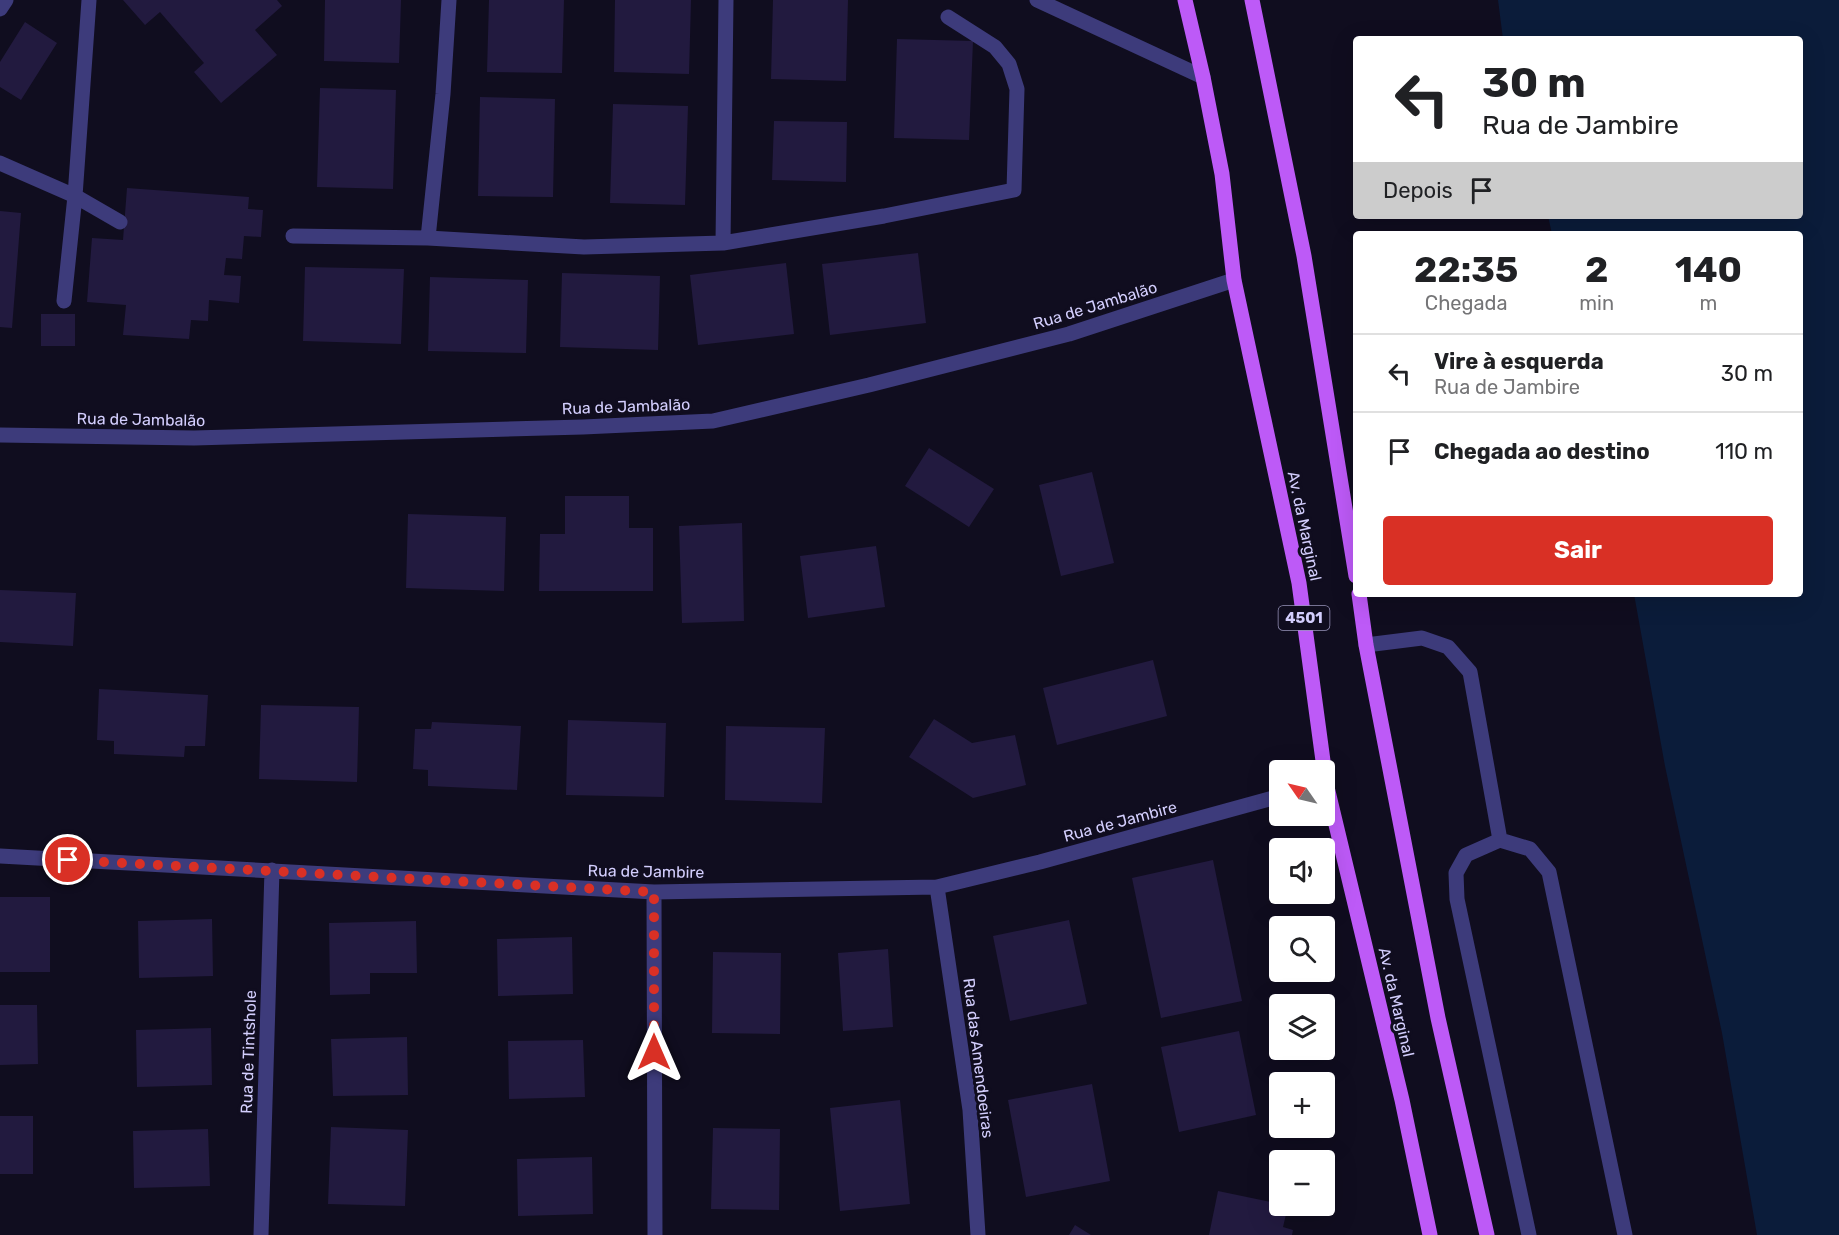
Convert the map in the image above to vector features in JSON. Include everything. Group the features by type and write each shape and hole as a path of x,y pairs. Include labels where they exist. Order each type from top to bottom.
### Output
{"main road":[{"name":"Av. da Marginal","path":"1185,0 1222,174 1234,280 1299,583 1322,760"},
{"path":"1252,0 1304,256 1353,558"},
{"path":"1359,597 1366,645 1438,1018 1487,1235"},
{"name":"Av. da Marginal","path":"1335,824 1402,1100 1430,1235"}],"street":[{"path":"0,9 6,0"},
{"path":"64,301 75,196 89,0"},
{"path":"428,238 443,94 448,0"},
{"path":"723,243 726,0"},
{"path":"1037,0 1203,77"},
{"path":"293,236 428,238 584,247 723,243 884,216 1014,190 1017,89 1009,64 995,47 948,17"},
{"path":"0,163 75,196 120,222"},
{"name":"Rua de Jambalão","path":"0,435 194,438 713,421 1069,334 1234,280"},
{"path":"1366,645 1422,638 1448,646 1470,672 1500,840"},
{"name":"Rua de Jambire","path":"0,856 654,892 937,887 1040,862 1269,799"},
{"path":"1529,1235 1457,899 1456,873 1466,855 1500,840 1530,849 1549,872 1625,1235"},
{"name":"Rua de Tintshole","path":"261,1235 272,870"},
{"name":"Rua das Amendoeiras","path":"937,887 970,1110 978,1235"},
{"path":"654,892 655,1235"}],"water":[{"path":"1498,0 1839,0 1839,1235 1757,1235 1722,1033 1665,766 1635,597 1803,597 1803,231 1551,231 1549,219 1803,219 1803,36 1503,36"}],"building":[{"path":"123,0 277,0 282,6 255,30 277,55 221,103 194,72 204,63 160,12 145,25"},
{"path":"325,0 401,0 399,63 324,61"},
{"path":"489,0 564,0 562,73 487,72"},
{"path":"615,0 691,0 689,74 614,72"},
{"path":"773,0 848,0 846,81 771,79"},
{"path":"25,22 57,43 21,100 0,87 0,62"},
{"path":"897,39 973,41 969,140 894,138"},
{"path":"320,88 396,90 393,189 317,187"},
{"path":"480,97 555,99 553,197 478,196"},
{"path":"613,104 688,106 685,205 610,203"},
{"path":"774,121 847,122 846,182 772,180"},
{"path":"127,188 249,197 248,209 263,210 261,237 244,236 242,259 226,258 224,275 241,276 239,303 209,300 208,321 191,320 189,339 123,335 126,305 87,302 92,238 123,240"},
{"path":"0,211 21,213 12,328 0,327"},
{"path":"918,253 926,323 830,335 822,264"},
{"path":"786,263 794,334 698,345 690,275"},
{"path":"305,267 404,269 401,344 303,341"},
{"path":"562,273 660,276 658,350 560,347"},
{"path":"430,277 528,280 526,353 428,351"},
{"path":"41,314 75,314 75,346 41,346"},
{"path":"929,448 994,489 969,527 905,486"},
{"path":"1092,472 1114,563 1061,576 1039,485"},
{"path":"565,496 629,496 629,528 653,528 653,591 539,591 540,534 565,534"},
{"path":"408,514 506,517 504,591 406,588"},
{"path":"742,523 744,621 682,623 679,526"},
{"path":"876,546 885,607 808,618 800,556"},
{"path":"0,590 76,593 73,646 0,642"},
{"path":"1153,660 1167,716 1057,745 1043,688"},
{"path":"99,689 208,695 205,746 185,746 184,757 114,754 114,741 97,740"},
{"path":"261,705 359,707 357,782 259,779"},
{"path":"934,719 972,743 1015,735 1026,785 973,798 909,757"},
{"path":"568,720 666,723 664,797 566,795"},
{"path":"432,722 521,726 517,790 428,786 428,770 413,769 415,729 431,729"},
{"path":"726,726 825,728 822,803 725,800"},
{"path":"1213,860 1242,1001 1161,1018 1132,878"},
{"path":"0,897 50,897 50,972 0,972"},
{"path":"212,919 213,976 139,978 138,921"},
{"path":"1069,920 1087,1004 1010,1021 993,936"},
{"path":"416,921 417,973 370,973 370,994 330,995 329,923"},
{"path":"572,937 573,994 498,996 497,939"},
{"path":"888,949 893,1027 843,1031 838,953"},
{"path":"713,952 781,953 780,1034 712,1033"},
{"path":"0,1005 37,1005 38,1064 0,1065"},
{"path":"211,1028 212,1085 137,1087 136,1030"},
{"path":"1239,1031 1256,1115 1179,1132 1161,1047"},
{"path":"407,1037 408,1095 333,1096 331,1039"},
{"path":"583,1040 585,1097 509,1099 508,1041"},
{"path":"1092,1084 1110,1181 1026,1197 1008,1100"},
{"path":"900,1100 910,1204 840,1211 830,1108"},
{"path":"0,1116 33,1116 33,1174 0,1174"},
{"path":"331,1127 408,1130 405,1206 328,1204"},
{"path":"713,1128 780,1129 779,1210 711,1209"},
{"path":"208,1129 210,1186 134,1188 133,1131"},
{"path":"592,1157 593,1214 518,1216 517,1159"},
{"path":"1218,1191 1269,1202 1269,1216 1286,1216 1283,1227 1293,1230 1292,1235 1209,1235"},
{"path":"1075,1225 1091,1235 1069,1235"}],"route":[{"path":"68,860 654,892 654,1052"}]}
